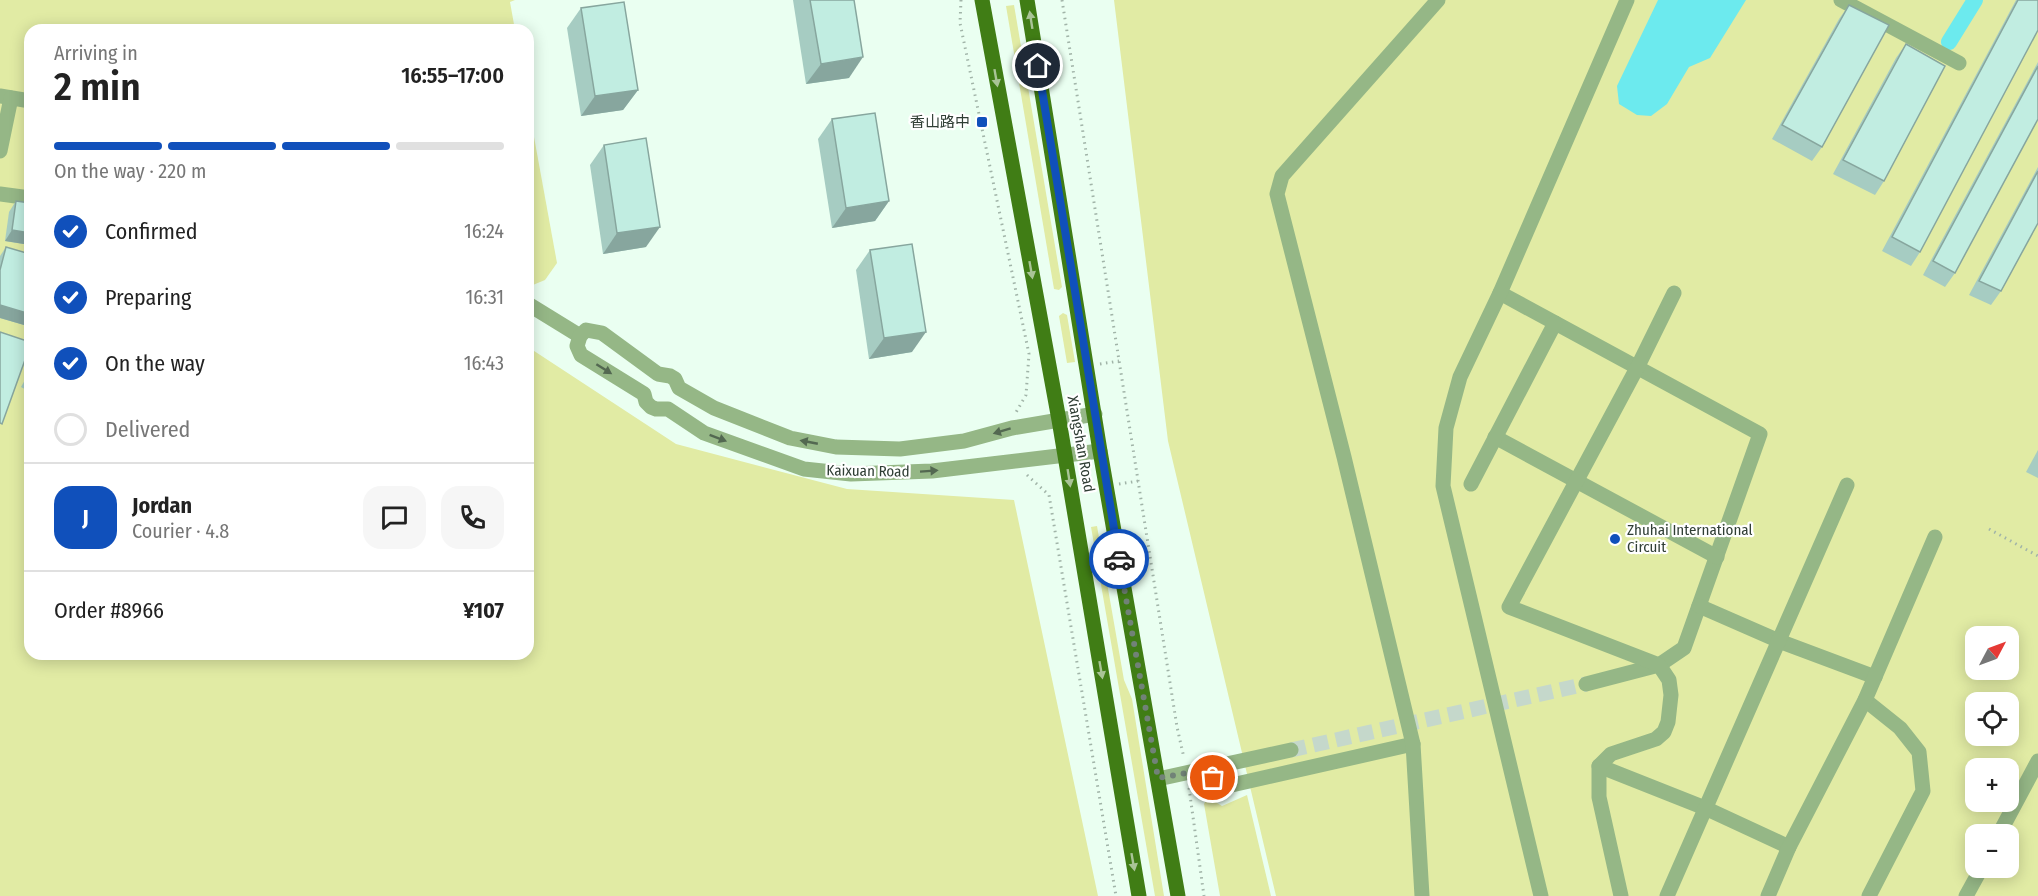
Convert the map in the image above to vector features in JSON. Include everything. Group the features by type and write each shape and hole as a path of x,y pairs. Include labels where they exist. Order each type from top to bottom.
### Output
{"main road":[{"name":"Xiangshan Road","path":"982,0 1059,420 1139,896"},
{"name":"Xiangshan Road","path":"1027,0 1100,451 1178,896"}],"street":[{"path":"1422,896 1413,744 1344,457 1277,194 1282,176 1438,0"},
{"path":"1540,896 1443,486 1446,428 1460,377 1500,292 1627,0"},
{"path":"1841,0 1959,63"},
{"path":"0,151 5,97 24,100"},
{"path":"0,194 24,197"},
{"path":"1500,292 1760,434 1684,648 1659,665 1586,684"},
{"path":"1621,896 1599,797 1599,766 1611,754 1656,739 1664,732 1668,722 1671,695 1669,680 1659,665 1509,607 1638,366 1674,293"},
{"path":"534,308 580,336"},
{"path":"1471,484 1555,323"},
{"name":"Kaixuan Road","path":"1095,414 1012,428 964,441 900,449 836,447 790,438 714,408 679,388 670,376 658,374 602,333 586,330 580,336 577,346 581,355 644,394 646,402 651,407 668,409 704,433 804,469 851,474 932,471 1100,451"},
{"path":"644,394 648,380 658,374"},
{"path":"668,409 677,402 679,388"},
{"path":"1495,437 1717,557"},
{"path":"1667,896 1847,484"},
{"path":"1768,896 1789,847 1865,700 1935,537"},
{"path":"1699,606 1875,677"},
{"path":"1865,700 1900,728 1919,752 1923,790 1869,896"},
{"path":"1204,770 1223,787 1413,744"},
{"path":"1158,778 1291,750"},
{"path":"2004,824 2038,761"},
{"path":"1599,766 1705,808 1789,847"},
{"path":"1966,896 1976,878"}],"path":[{"path":"961,0 960,23 1029,354 1026,395 1014,416"},
{"path":"1062,0 1177,727"},
{"path":"1027,476 1049,495 1116,896"},
{"path":"1989,529 2038,556"},
{"path":"1195,840 1204,896"}],"green space":[{"path":"0,0 515,0 510,2 514,24 24,24 24,660 534,660 534,351 676,444 847,489 1014,500 1098,896 0,896"},
{"name":"Zhuhai International Circuit","path":"1114,0 2038,0 2038,896 1276,896 1168,441"},
{"path":"1014,5 1062,287 1059,290 1054,289 1006,6"},
{"path":"534,137 557,263 545,280 534,285"},
{"path":"1063,313 1067,315 1075,362 1067,363 1059,316"},
{"path":"1097,526 1124,680 1132,699 1164,896 1155,896 1091,527"},
{"path":"1247,795 1271,896 1220,896 1204,804 1208,797 1222,806"}],"water":[{"path":"1658,0 1746,0 1710,58 1689,67 1667,104 1651,116 1637,115 1619,104 1617,86"}],"building":[{"path":"810,0 854,0 863,57 821,64"},
{"path":"2018,0 2038,0 2038,30 1920,252 1892,237"},
{"path":"624,2 638,90 595,96 581,8"},
{"path":"1849,5 1889,25 1822,147 1782,125"},
{"path":"1906,44 1945,66 1884,181 1843,160"},
{"path":"2038,66 2038,119 1955,273 1933,261"},
{"path":"875,113 889,201 846,208 832,119"},
{"path":"646,138 660,227 617,233 604,145"},
{"path":"2038,171 2038,223 2001,291 1979,281"},
{"path":"16,201 24,202 24,232 12,230"},
{"path":"912,244 926,332 884,338 870,250"},
{"path":"6,247 24,252 24,312 0,305 0,270"},
{"path":"0,332 24,340 24,363 2,424 0,423"}],"waterway":[{"path":"1949,42 1975,0"}],"tunnel":[{"path":"1291,750 1586,684"}],"way so far":[{"path":"1119,559 1158,778 1204,770 1213,778"}],"place":[{"name":"香山路中","path":"982,122"},
{"name":"Zhuhai International Circuit","path":"1615,539"}],"route":[{"path":"1038,66 1119,559"}]}
